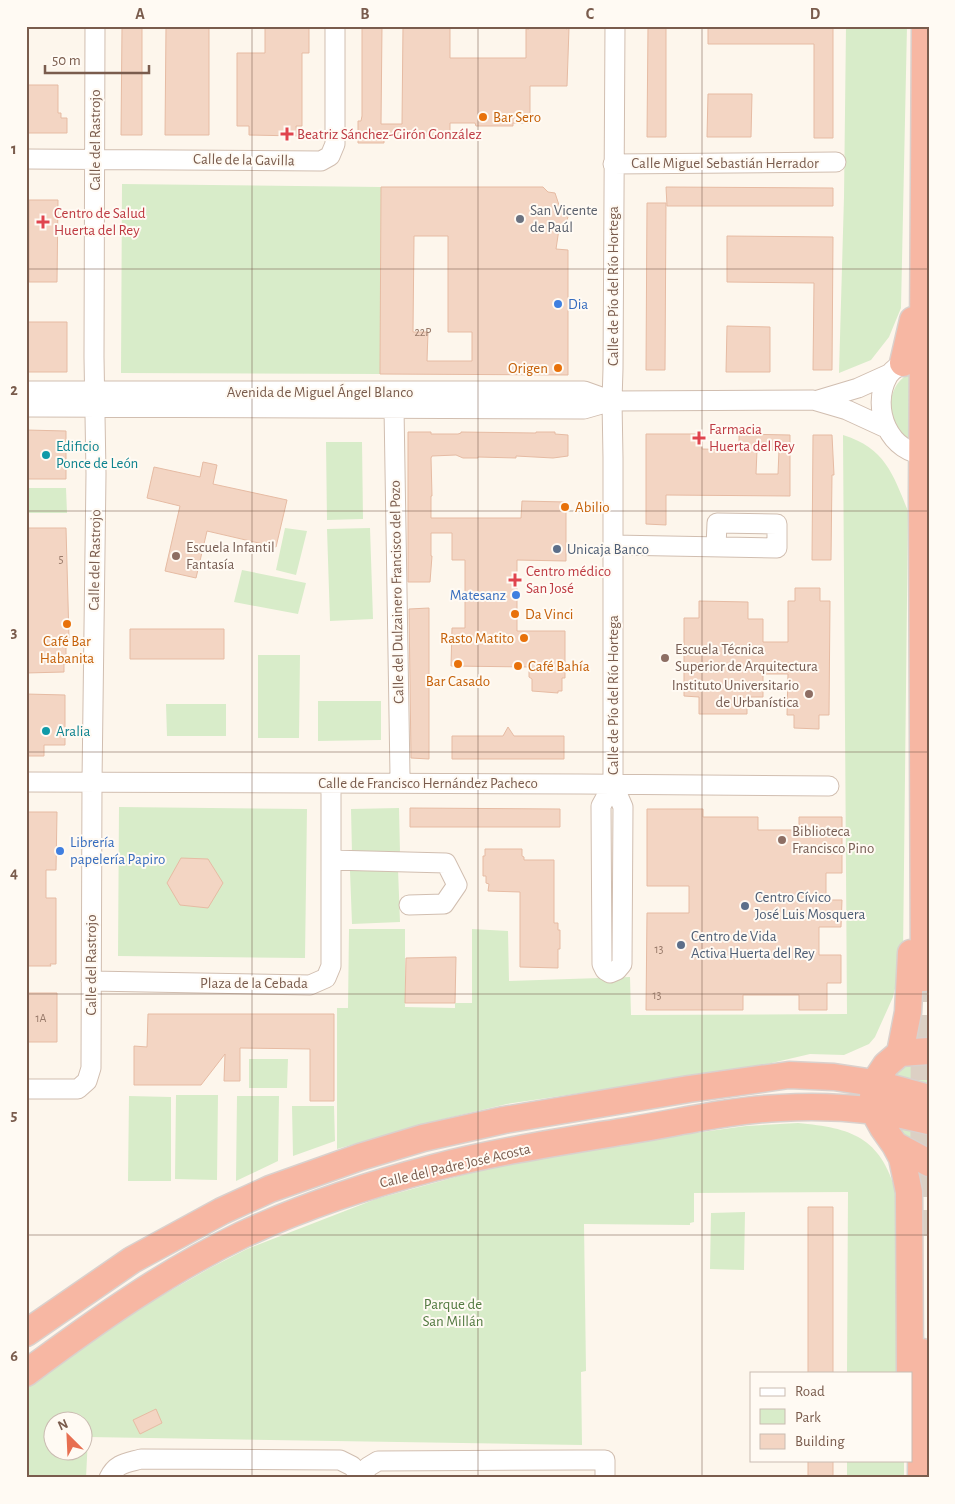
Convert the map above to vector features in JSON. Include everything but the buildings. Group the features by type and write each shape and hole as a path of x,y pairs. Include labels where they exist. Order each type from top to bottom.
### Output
{"highway":[{"path":"924,26 922,278 911,361 926,455 922,486 924,978"},
{"path":"900,1054 908,1012 911,958 911,771 913,726 923,683"},
{"path":"910,1372 909,1192 902,1158 873,1110 874,1083 886,1065 900,1054 929,1051"},
{"name":"Calle del Padre José Acosta","path":"26,1333 132,1260 222,1211 270,1189 360,1157 423,1138 504,1120 789,1075 834,1077 874,1083 929,1098"},
{"name":"Calle del Padre José Acosta","path":"26,1373 92,1324 189,1264 242,1235 367,1187 435,1167 505,1152 718,1115 779,1108 825,1107 873,1110 929,1121"},
{"path":"895,1145 929,1163"},
{"path":"921,1478 923,1236"},
{"path":"910,1462 910,1478"}],"street":[{"name":"Calle del Rastrojo","path":"26,1089 78,1089 87,1081 91,1068 95,26"},
{"name":"Calle de la Gavilla","path":"26,159 320,161 330,156 334,144 335,26"},
{"name":"Calle de Pío del Río Hortega","path":"613,784 601,806 602,964 605,970 610,973 617,970 622,964 623,807 613,784 612,401 615,26"},
{"name":"Calle Miguel Sebastián Herrador","path":"613,164 836,162"},
{"name":"Avenida de Miguel Ángel Blanco","path":"26,391 95,400 394,408 584,409 612,401 818,400 858,388 911,361"},
{"path":"911,361 884,384 880,404 884,427 903,448 926,455"},
{"name":"Avenida de Miguel Ángel Blanco","path":"26,407 95,400 584,391 612,401"},
{"name":"Avenida de Miguel Ángel Blanco","path":"818,400 884,427"},
{"name":"Calle del Dulzainero Francisco del Pozo","path":"394,408 400,775"},
{"path":"613,545 716,547"},
{"name":"Calle de Francisco Hernández Pacheco","path":"26,782 829,786"},
{"name":"Plaza de la Cebada","path":"91,981 310,985 326,978 331,966 332,783"},
{"path":"331,860 446,863 457,885 444,904 409,905"},
{"path":"109,1478 113,1470 123,1464 142,1459 340,1460 352,1466 362,1478 368,1467 378,1461 605,1460 605,1478"}],"green space":[{"path":"846,26 907,26 901,308 889,337 871,360 839,373 844,197"},
{"path":"122,184 381,187 380,374 121,373"},
{"path":"913,373 914,440 904,436 897,428 892,418 891,407 892,396 896,386 903,378"},
{"path":"843,435 869,447 886,464 908,511 903,955 893,997 875,1037 869,1044 844,1055 810,1054 750,1068 507,1104 435,1121 337,1149 337,1008 348,1008 349,929 405,929 405,1007 455,1008 455,1003 472,1003 472,929 508,931 509,981 630,977 631,1015 847,1014"},
{"path":"326,442 362,442 363,519 327,520"},
{"path":"26,488 66,488 67,513 26,513"},
{"path":"285,528 307,531 296,575 276,570"},
{"path":"370,528 373,619 330,621 327,529"},
{"path":"242,570 306,583 298,614 234,602"},
{"path":"258,655 300,655 299,738 258,738"},
{"path":"318,701 381,701 381,740 318,741"},
{"path":"166,704 226,704 226,736 167,736"},
{"path":"119,807 307,809 305,958 118,956"},
{"path":"399,808 400,853 352,854 351,809"},
{"path":"398,869 400,922 352,924 350,871"},
{"path":"249,1059 288,1059 287,1088 249,1088"},
{"path":"929,1061 929,1087 890,1078 907,1065"},
{"path":"176,1095 218,1095 217,1180 175,1179"},
{"path":"129,1096 171,1097 171,1181 128,1181"},
{"path":"237,1096 279,1096 278,1161 236,1181"},
{"path":"292,1106 334,1106 335,1141 293,1156"},
{"name":"Parque de San Millán","path":"798,1123 817,1125 834,1128 861,1139 872,1147 882,1159 896,1192 904,1372 847,1372 848,1192 694,1193 694,1222 690,1223 690,1225 584,1224 586,1371 581,1372 582,1445 92,1437 92,1412 42,1412 42,1462 87,1462 86,1478 26,1478 26,1389 128,1315 247,1249 376,1199 499,1165 658,1138 746,1126"},
{"path":"896,1124 929,1132 929,1152 907,1140"},
{"path":"745,1212 744,1270 710,1269 711,1213"},
{"path":"847,1462 904,1462 904,1478 847,1478"}],"tunnel":[{"path":"923,1236 924,978"}],"place":[{"name":"Bar Sero","path":"483,117"},
{"name":"Beatriz Sánchez-Girón González","path":"287,134"},
{"name":"San Vicente de Paúl","path":"520,219"},
{"name":"Centro de Salud Huerta del Rey","path":"43,222"},
{"name":"Dia","path":"558,304"},
{"name":"Origen","path":"558,368"},
{"name":"Farmacia Huerta del Rey","path":"699,438"},
{"name":"Edificio Ponce de León","path":"46,455"},
{"name":"Abilio","path":"565,507"},
{"name":"Unicaja Banco","path":"557,549"},
{"name":"Escuela Infantil Fantasía","path":"176,556"},
{"name":"Centro médico San José","path":"515,580"},
{"name":"Matesanz","path":"516,595"},
{"name":"Da Vinci","path":"515,614"},
{"name":"Café Bar Habanita","path":"67,624"},
{"name":"Rasto Matito","path":"524,638"},
{"name":"Escuela Técnica Superior de Arquitectura","path":"665,658"},
{"name":"Bar Casado","path":"458,664"},
{"name":"Café Bahía","path":"518,666"},
{"name":"Instituto Universitario de Urbanística","path":"809,694"},
{"name":"Aralia","path":"46,731"},
{"name":"Biblioteca Francisco Pino","path":"782,840"},
{"name":"Librería papelería Papiro","path":"60,851"},
{"name":"Centro Cívico José Luis Mosquera","path":"745,906"},
{"name":"Centro de Vida Activa Huerta del Rey","path":"681,945"}]}
